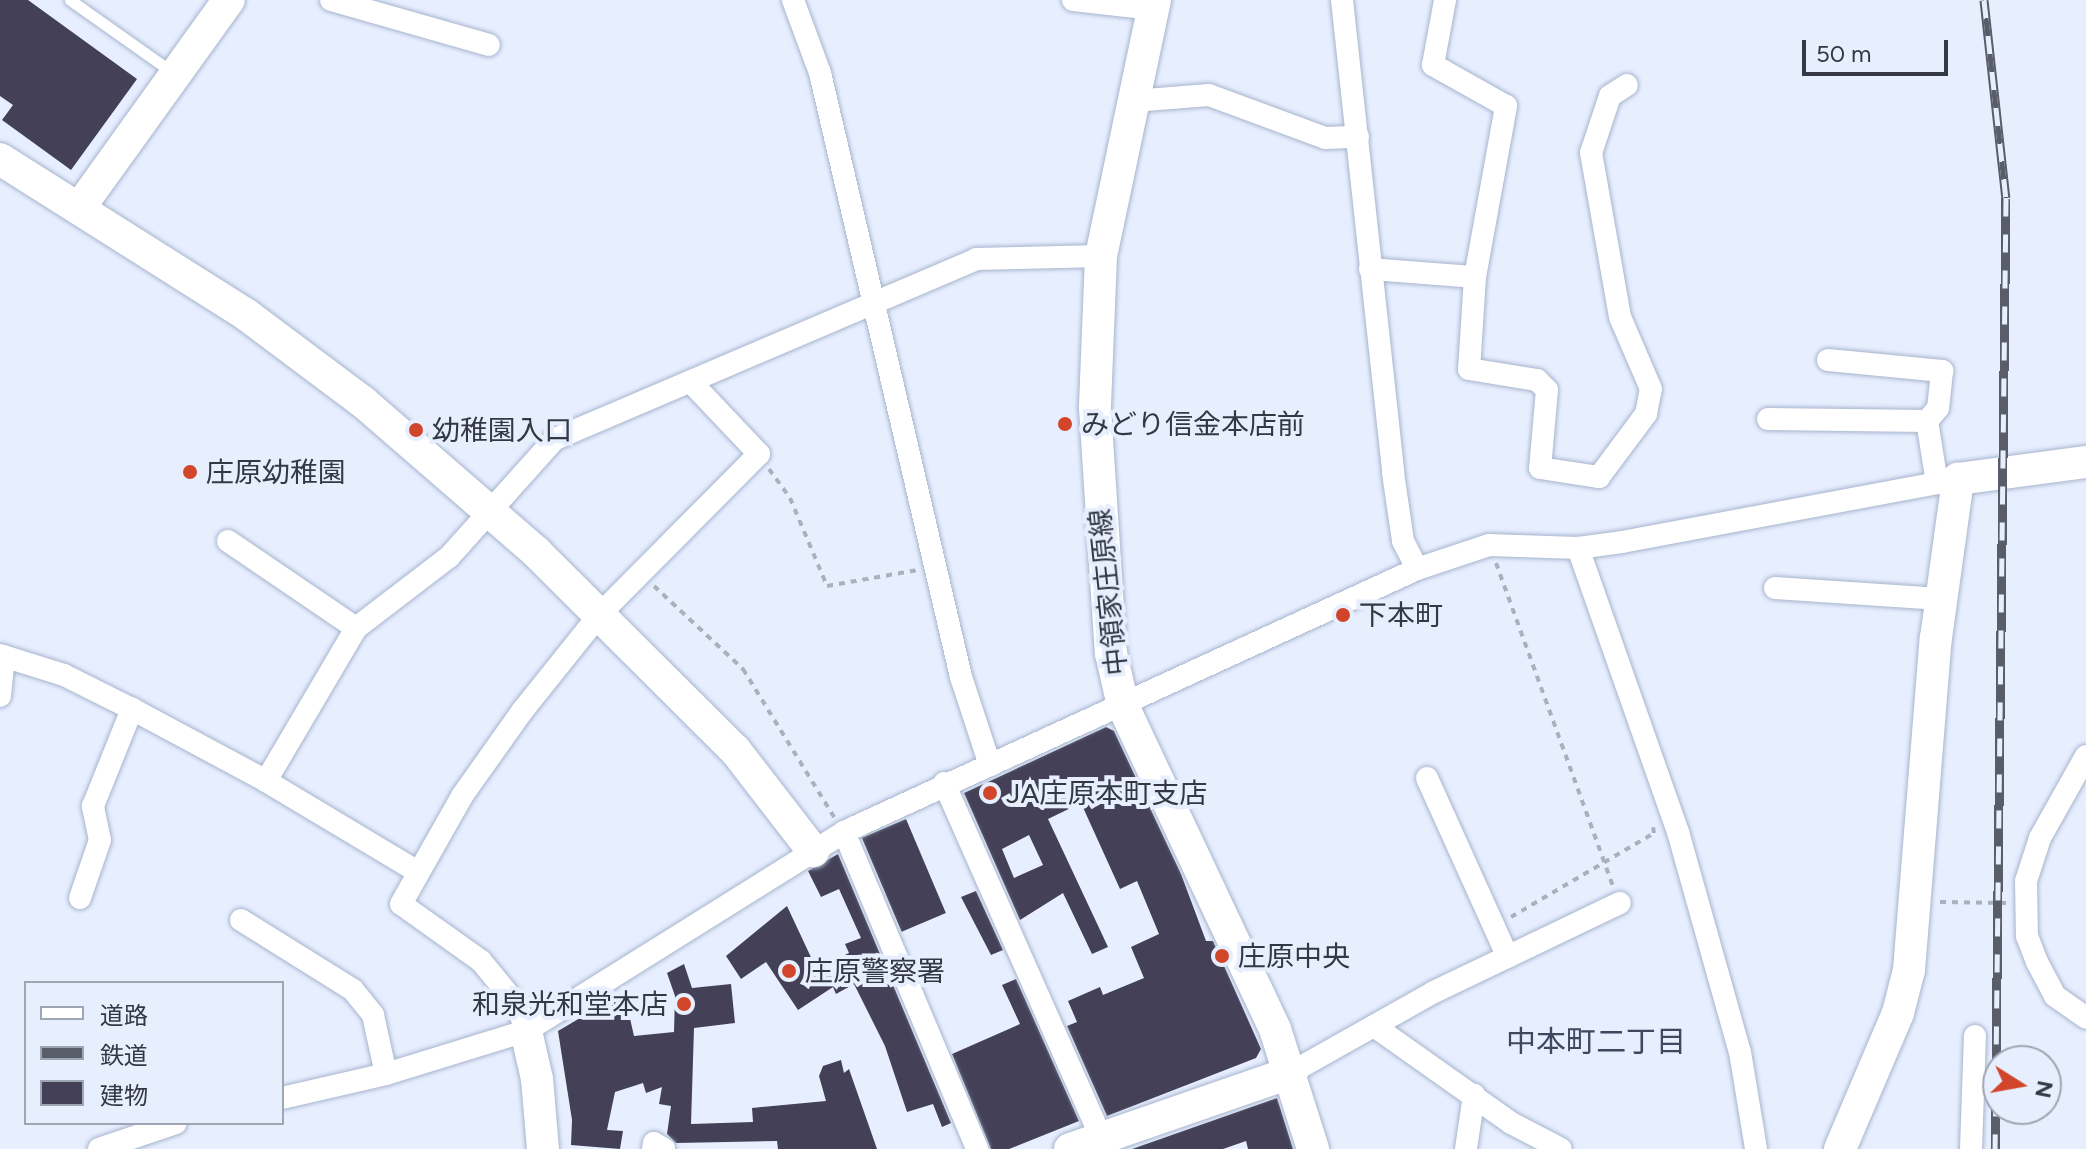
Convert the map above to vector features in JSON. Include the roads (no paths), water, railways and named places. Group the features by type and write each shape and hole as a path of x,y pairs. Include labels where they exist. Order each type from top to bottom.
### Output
{"street":[{"path":"80,207 229,0"},
{"path":"331,0 489,45"},
{"path":"793,0 820,73 961,677 990,765"},
{"path":"1073,0 1154,4"},
{"path":"1342,0 1403,541 1417,569"},
{"path":"1445,0 1433,65 1506,106 1475,277 1469,369 1537,380 1547,390 1540,468 1599,477 1646,414 1651,389 1620,317 1591,153 1610,96 1627,85"},
{"name":"中領家庄原線","path":"1154,4 1101,256 1095,408 1111,653 1123,706 1292,1072 1313,1149"},
{"path":"1133,101 1209,95 1325,138 1358,137"},
{"path":"0,159 248,316 363,402 486,512 536,552 735,750 813,851"},
{"path":"266,781 356,628 449,557 486,512 555,439 874,300 976,259 1101,256"},
{"path":"1370,269 1475,277"},
{"path":"1828,360 1942,371 1938,408 1927,421"},
{"path":"543,1149 526,1031 517,1005 481,961 401,904 462,796 599,615 759,454 690,381"},
{"path":"1768,419 1927,421"},
{"path":"1840,1149 1898,1013 1909,970 1941,599 1948,481 1927,421"},
{"path":"284,1098 386,1074 526,1031 844,832 944,783 1123,706 1417,569 1489,545 1578,548 1948,481 2086,462"},
{"path":"228,541 356,628"},
{"path":"1578,548 1666,798 1740,1052 1756,1149"},
{"path":"1775,588 1941,599"},
{"path":"0,696 2,655 64,675 266,781 418,872"},
{"path":"80,898 100,840 93,806 132,709"},
{"path":"2086,756 2040,838 2026,881 2027,936 2037,962 2055,996 2086,1018"},
{"path":"1427,778 1508,957"},
{"path":"944,783 1101,1137"},
{"path":"844,832 977,1149"},
{"path":"1070,1149 1292,1072 1374,1026 1620,903"},
{"path":"241,920 353,990 373,1015 386,1074"},
{"path":"1374,1026 1511,1123 1561,1149"},
{"path":"1971,1149 1975,1036"},
{"path":"1466,1149 1474,1095"},
{"path":"99,1149 170,1125"},
{"path":"653,1149 654,1143 664,1149"}],"lane":[{"path":"70,0 176,74"}],"railway":[{"path":"1984,0 2006,198 1995,1149"}],"place":[{"name":"みどり信金本店前","path":"1065,424"},
{"name":"幼稚園入口","path":"416,430"},
{"name":"庄原幼稚園","path":"190,472"},
{"name":"下本町","path":"1343,615"},
{"name":"JA庄原本町支店","path":"990,793"},
{"name":"庄原中央","path":"1222,956"},
{"name":"庄原警察署","path":"789,971"},
{"name":"和泉光和堂本店","path":"684,1004"}],"district":[{"name":"中本町二丁目","path":"1596,1042"}]}
